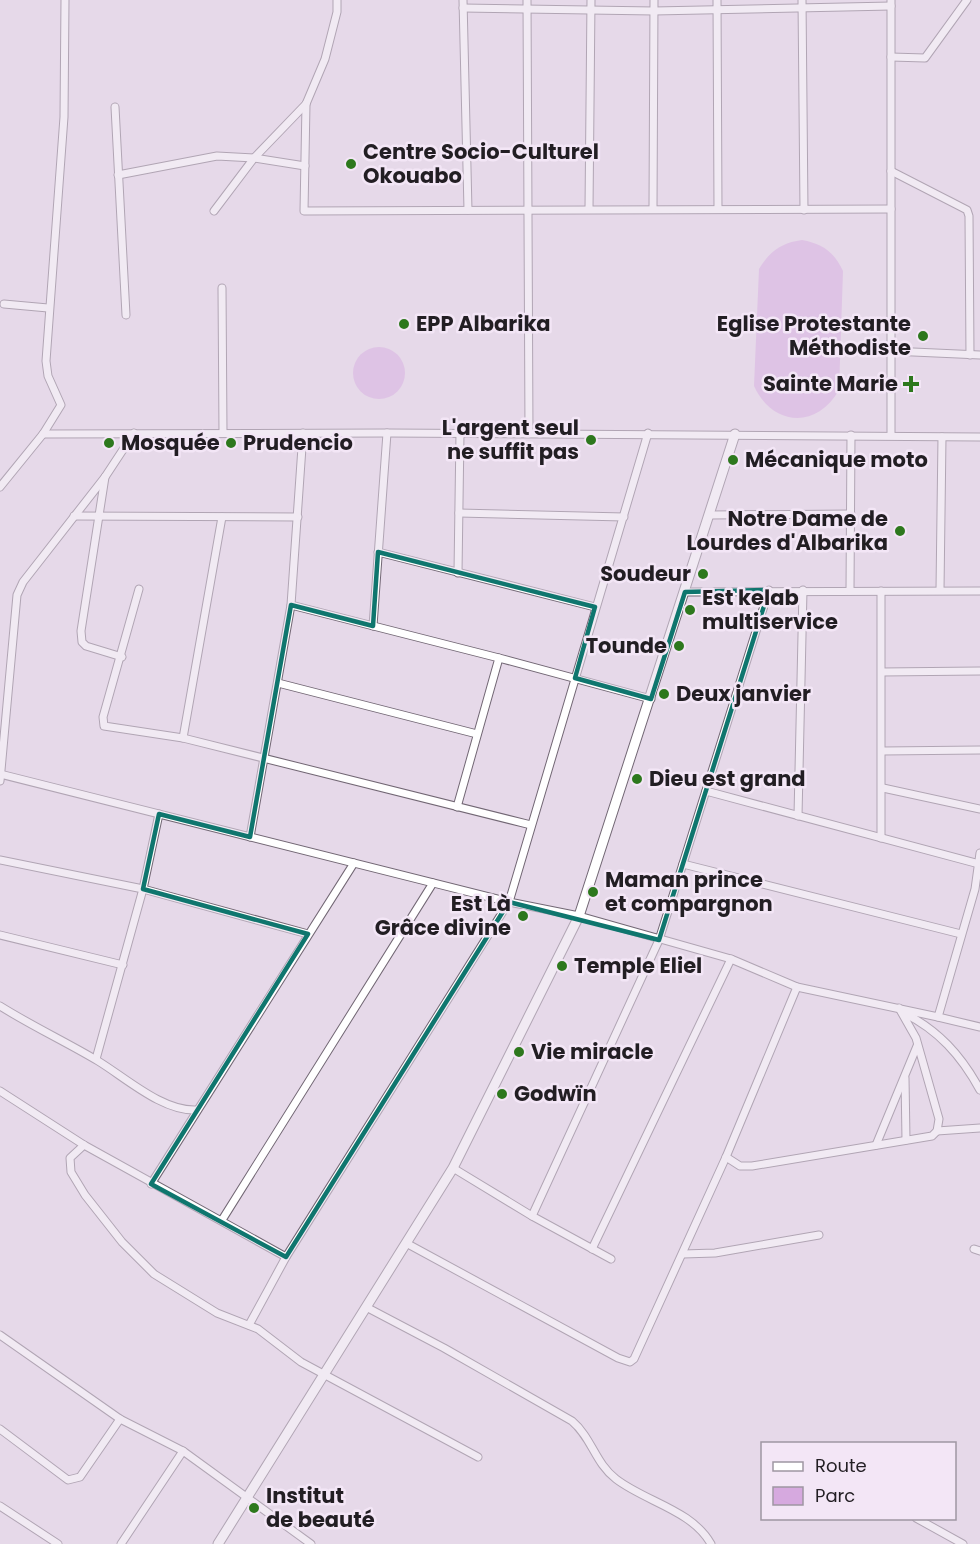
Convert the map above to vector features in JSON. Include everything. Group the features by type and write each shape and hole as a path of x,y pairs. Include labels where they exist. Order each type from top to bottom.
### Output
{"street":[{"path":"0,487 44,434 61,405 46,369 48,308 64,117 66,0"},
{"path":"337,0 337,12 325,59 306,105 304,211 653,208 891,209"},
{"path":"527,0 530,433"},
{"path":"590,209 591,0"},
{"path":"653,208 654,0"},
{"path":"717,0 718,209"},
{"path":"891,57 925,58 967,0"},
{"path":"468,210 463,4 527,9 654,11 717,10 802,4 891,3 891,435"},
{"path":"802,4 804,210"},
{"path":"214,211 254,158 306,105"},
{"path":"115,107 126,315"},
{"path":"118,175 217,156 254,158 305,166"},
{"path":"891,171 967,210 969,216 970,355"},
{"path":"222,288 223,433"},
{"path":"4,304 48,308"},
{"path":"891,351 980,356"},
{"path":"0,781 17,594 22,582 105,477 134,433"},
{"path":"250,837 291,605 303,433"},
{"path":"373,626 387,433"},
{"path":"458,573 459,433"},
{"path":"44,434 648,433 980,437"},
{"path":"249,1325 286,1257 509,902 648,433"},
{"path":"218,1544 453,1168 579,916 735,434"},
{"path":"850,591 851,435"},
{"path":"940,590 942,437"},
{"path":"105,477 81,631 82,642 86,646 122,657"},
{"path":"459,513 624,517"},
{"path":"710,515 851,514"},
{"path":"74,516 298,517"},
{"path":"183,738 222,517"},
{"path":"378,552 595,607"},
{"path":"139,589 122,657 103,717 104,726 183,738 531,825"},
{"path":"532,1216 659,940 769,590"},
{"path":"798,816 803,590"},
{"path":"881,591 883,751 881,838"},
{"path":"685,592 980,591"},
{"path":"291,605 651,699"},
{"path":"457,807 499,658"},
{"path":"882,672 980,670"},
{"path":"278,683 477,734"},
{"path":"883,751 980,750"},
{"path":"0,774 509,902 579,916 731,960 797,987 980,1027"},
{"path":"883,788 980,809"},
{"path":"706,791 978,864"},
{"path":"96,1059 143,889 159,814"},
{"path":"938,1017 961,934 978,890 980,853"},
{"path":"0,860 143,889 308,934"},
{"path":"151,1184 354,863"},
{"path":"683,864 961,934"},
{"path":"222,1220 433,882"},
{"path":"0,935 123,965"},
{"path":"592,1249 731,960"},
{"path":"405,1243 618,1358 630,1362 634,1359 683,1254 797,987"},
{"path":"0,1006 96,1059 158,1098 182,1109 197,1110"},
{"path":"901,1010 947,1041 980,1089"},
{"path":"726,1157 740,1166 752,1166 932,1136 937,1131 939,1119 916,1042 901,1010"},
{"path":"876,1145 905,1075 925,1014"},
{"path":"905,1075 906,1140"},
{"path":"0,1091 84,1145 151,1184 222,1220 286,1257"},
{"path":"937,1131 980,1128"},
{"path":"84,1145 70,1158 71,1172 85,1196 122,1242 154,1274 217,1313 258,1329 301,1362 478,1457"},
{"path":"453,1168 532,1216 611,1259"},
{"path":"683,1254 715,1253 819,1235"},
{"path":"366,1307 444,1348 572,1421 585,1432 596,1459 607,1472 697,1525 711,1544"},
{"path":"0,1335 120,1419 183,1451 310,1544"},
{"path":"0,1429 68,1480 73,1480 80,1477 120,1419"},
{"path":"122,1544 183,1451"},
{"path":"0,1506 58,1544"},
{"path":"920,1520 963,1544"}],"highlighted area":[{"path":"378,552 595,607 575,678 651,699 685,592 769,590 659,940 509,902 286,1257 151,1184 308,934 143,889 159,814 250,837 291,605 373,626"}],"green space":[{"path":"802,240 827,250 843,271 839,390 830,403 819,412 807,417 795,418 783,416 772,409 762,400 754,386 759,269 767,257 777,249 788,243"},
{"path":"379,347 393,351 401,359 405,373 401,387 393,395 379,399 365,395 357,387 353,373 357,359 365,351"}],"place":[{"name":"Centre Socio-Culturel Okouabo","path":"351,164"},
{"name":"EPP Albarika","path":"404,324"},
{"name":"Eglise Protestante Méthodiste","path":"923,336"},
{"name":"Sainte Marie","path":"911,384"},
{"name":"L'argent seul ne suffit pas","path":"591,440"},
{"name":"Mosquée","path":"109,443"},
{"name":"Prudencio","path":"231,443"},
{"name":"Mécanique moto","path":"733,460"},
{"name":"Notre Dame de Lourdes d'Albarika","path":"900,531"},
{"name":"Soudeur","path":"703,574"},
{"name":"Est kelab multiservice","path":"690,610"},
{"name":"Tounde","path":"679,646"},
{"name":"Deux janvier","path":"664,694"},
{"name":"Dieu est grand","path":"637,779"},
{"name":"Maman prince et compargnon","path":"593,892"},
{"name":"Est Là Grâce divine","path":"523,916"},
{"name":"Temple Eliel","path":"562,966"},
{"name":"Vie miracle","path":"519,1052"},
{"name":"Godwïn","path":"502,1094"},
{"name":"Institut de beauté","path":"254,1508"}]}
